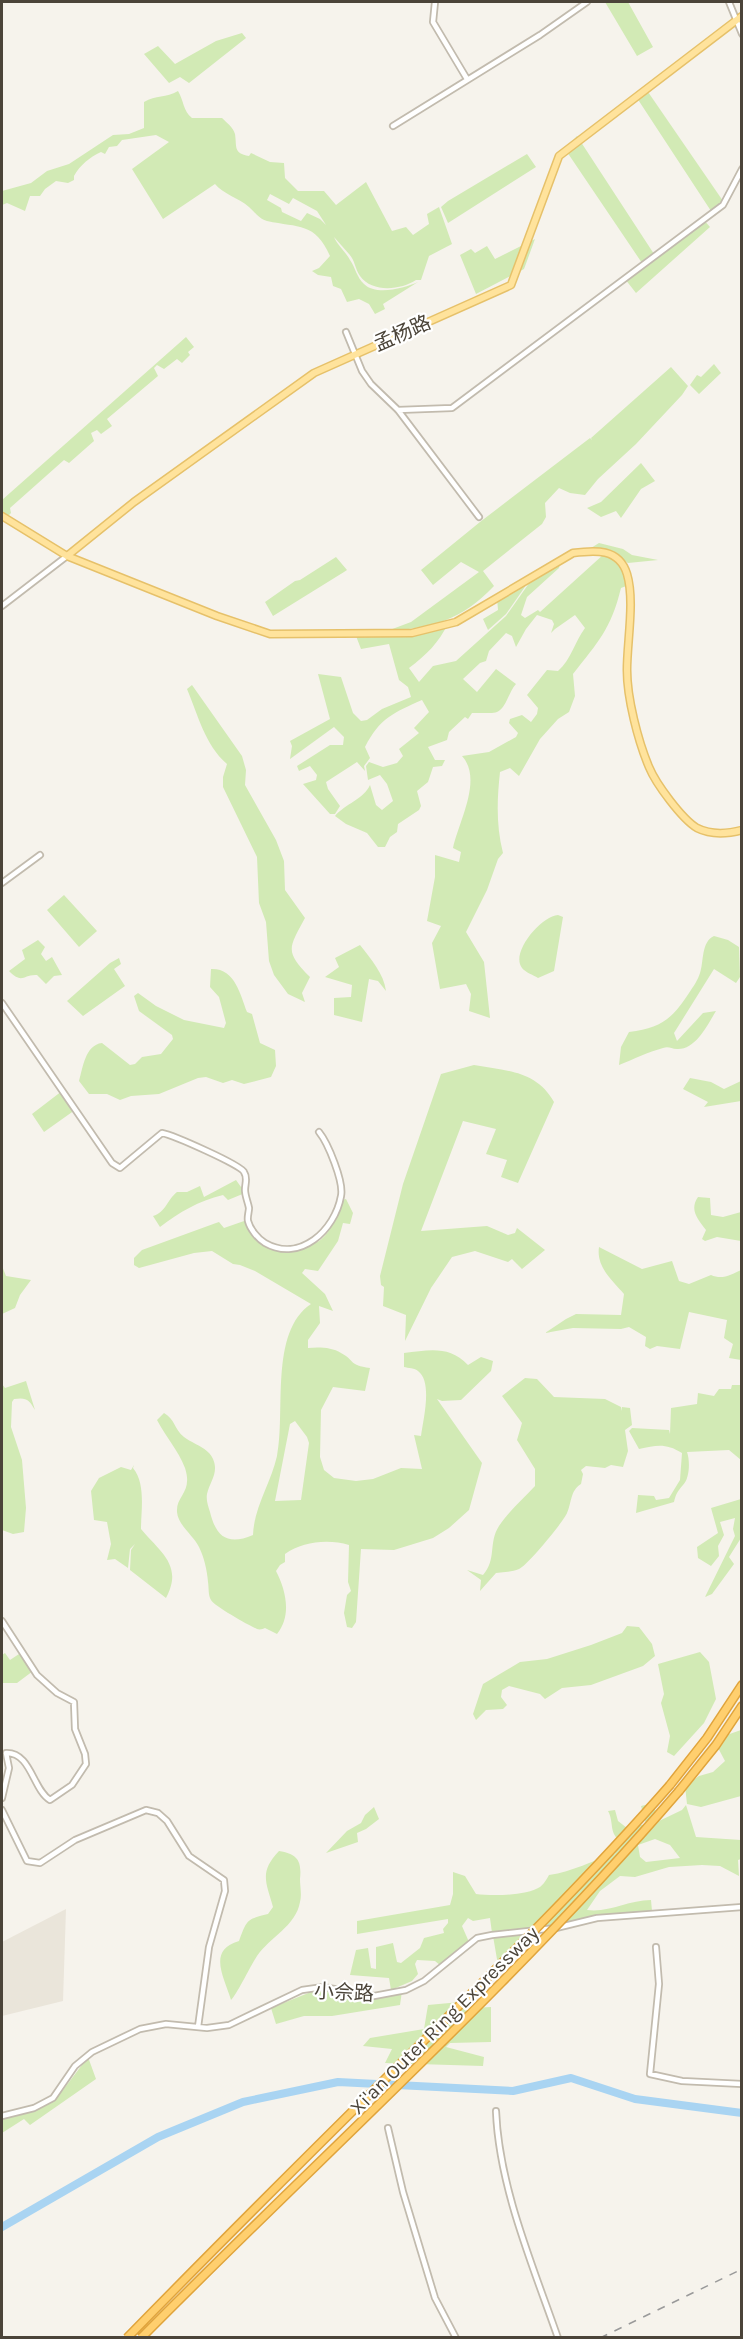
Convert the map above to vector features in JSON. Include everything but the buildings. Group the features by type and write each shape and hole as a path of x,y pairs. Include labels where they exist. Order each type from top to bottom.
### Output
{"highway":[{"name":"Xi'an Outer Ring Expressway","path":"127,2337 519,1947 612,1851 670,1785 707,1738 741,1685"},
{"name":"Xi'an Outer Ring Expressway","path":"141,2337 520,1963 621,1858 716,1745 741,1706"}],"main road":[{"name":"孟杨路","path":"67,556 135,502 314,373 511,285 559,156 739,18"},
{"path":"2,516 67,556 217,616 270,634 412,633 456,622 573,553 595,550 614,555 627,573 630,615 627,671 630,700 650,770 678,810 698,828 726,835 741,830"}],"street":[{"path":"435,2 433,22 467,79"},
{"path":"393,126 540,35 587,2"},
{"path":"729,2 739,18 741,34"},
{"path":"398,410 452,408 723,204 741,169"},
{"path":"346,332 362,371 371,384 398,410 479,517"},
{"name":"孟杨路","path":"2,606 67,556"},
{"path":"2,883 40,855"},
{"path":"2,1003 112,1163 120,1168 162,1133 235,1164 246,1174 248,1221 253,1231 267,1244 282,1249 294,1249 311,1243 333,1221 342,1194 330,1152 319,1132"},
{"path":"2,1621 38,1675 57,1693 74,1702 75,1728 86,1754 86,1764 72,1785 50,1800 43,1794 21,1759 14,1753 6,1753 9,1768 2,1798"},
{"path":"2,1810 27,1861 40,1863 75,1840 146,1810 158,1813 167,1821 189,1856 224,1880 225,1891 208,1947 198,2027"},
{"name":"小佘路","path":"2,2115 34,2108 52,2098 75,2066 92,2052 140,2029 166,2024 198,2027 230,2025 302,1990 323,1988 374,1996 406,1990 424,1981 477,1938 556,1928 597,1918 741,1907"},
{"path":"656,1947 659,1984 650,2074 682,2081 741,2084"},
{"path":"496,2111 497,2138 512,2199 558,2337"},
{"path":"388,2128 403,2192 435,2298 456,2337"}],"shaded area":[{"path":"66,1909 63,2001 2,2016 2,1942"}],"green space":[{"path":"605,2 628,2 653,47 637,56"},
{"path":"242,33 246,38 189,83 180,77 169,83 144,54 158,46 175,64 216,41"},
{"path":"646,89 723,201 711,211 635,95"},
{"path":"178,91 192,118 222,118 230,125 240,153 249,156 251,153 270,162 284,163 285,178 298,191 324,191 336,205 366,182 392,231 406,227 413,235 429,224 427,214 439,207 452,244 429,256 421,280 395,288 387,288 365,281 358,273 351,256 334,237 360,279 369,288 391,290 418,282 383,304 385,309 375,314 369,304 359,299 347,302 341,289 333,286 331,277 318,275 312,271 319,268 330,256 312,232 297,226 264,220 215,184 163,219 132,169 169,142 156,135 122,140 117,146 109,147 105,154 101,152 82,165 74,176 74,180 68,183 56,181 40,196 30,196 25,211 7,203 2,205 2,191 31,183 47,171 69,164 113,135 129,134 144,128 144,102","holes":["270,194 289,204 293,198 317,211 326,225 320,219 307,213 301,221 282,212 281,208 267,200"]},
{"path":"577,136 654,254 642,263 565,149"},
{"path":"527,154 536,167 448,223 441,207"},
{"path":"703,219 710,227 636,293 625,279"},
{"path":"535,239 524,269 476,294 460,255 471,249 475,253 487,246 495,259"},
{"path":"186,337 194,347 182,363 177,359 164,369 157,365 154,368 158,376 107,419 112,426 101,434 97,430 91,433 94,441 69,463 64,460 10,508 11,513 8,516 2,513 2,500"},
{"path":"714,364 721,373 699,394 690,385 697,375 701,377"},
{"path":"671,367 688,386 682,395 636,444 598,479 585,495 570,493 559,488 545,503 546,517 542,524 483,571 494,586 482,598 445,620 418,627 387,631 411,622 479,572 461,562 433,585 421,570 590,438 592,440 591,438"},
{"path":"641,463 655,481 641,489 621,518 616,511 601,517 587,508 601,502"},
{"path":"599,543 623,549 632,555 658,560 628,563 609,550 591,548"},
{"path":"604,554 623,565 629,585 621,588 608,625 597,644 573,674 575,696 569,712 558,719 540,739 519,776 510,768 500,772 498,812 503,853 498,859 487,890 466,932 484,962 490,1018 469,1011 471,994 466,984 440,989 432,943 441,926 427,921 435,877 435,855 459,862 461,852 453,848 470,788 468,765 462,756 489,752 516,737 518,733 509,723 510,719 522,715 531,722 538,708 527,695 547,670 558,671 562,667 585,628 575,615 551,633 554,624 552,620 537,615 516,647 512,636 506,633 489,651 486,661 480,663 463,679 477,692 496,669 516,684 500,710 492,713 472,713 468,719 465,717 449,732 447,740 428,747 435,760 445,760 442,766 433,767 428,782 417,791 421,806 419,810 398,824 397,832 390,837 385,847 378,847 367,833 346,824 335,816 363,794 370,785 376,805 382,810 393,801 387,784 380,775 368,780 366,766 369,762 383,767 397,763 403,756 399,749 419,733 414,728 429,712 422,700 395,713 376,729 365,747 370,758 364,766 365,771 357,762 326,782 340,806 335,814 330,814 303,784 316,780 317,775 310,766 299,771 297,766 330,745 343,745 344,737 334,727 290,759 292,746 290,741 330,719 318,674 341,677 353,713 361,721 411,697 408,687 399,680 389,644 361,649 356,636 416,634 448,623 432,648 409,668 419,682 433,666 456,661 506,616 532,579 560,564 559,568 527,597 521,615 525,618 538,610 540,612"},
{"path":"336,557 347,570 273,616 265,602"},
{"path":"529,581 506,614 488,630 483,619 498,610 497,598"},
{"path":"192,685 242,756 246,770 245,785 276,840 284,861 285,890 305,918 295,936 292,949 296,961 310,977 302,993 305,1002 288,994 274,975 269,961 266,922 259,903 257,857 223,787 227,764 213,748 203,729 187,689"},
{"path":"64,895 97,931 79,947 47,910"},
{"path":"558,915 563,917 554,971 538,978 522,968 519,961 520,954 536,928 551,917"},
{"path":"714,936 728,940 739,947 740,977 736,983 714,969 674,1033 677,1041 703,1013 716,1011 701,1035 684,1048 663,1048 619,1065 621,1047 629,1032 658,1025 671,1016 683,1002 699,976 707,943"},
{"path":"38,940 45,947 41,954 46,961 52,957 62,975 54,976 46,984 37,975 20,978 9,971 25,959 22,950"},
{"path":"360,945 380,973 386,991 378,981 369,979 362,1022 334,1015 334,998 351,997 352,985 325,977 339,967 335,958"},
{"path":"119,958 121,964 114,969 125,986 83,1016 67,1001 110,963"},
{"path":"211,969 219,970 231,977 239,990 247,1012 252,1014 260,1043 275,1050 276,1066 271,1077 244,1084 232,1080 223,1083 206,1077 198,1078 159,1094 131,1096 120,1100 107,1094 89,1094 79,1081 88,1052 96,1045 102,1043 130,1065 135,1064 142,1057 161,1054 173,1039 172,1035 139,1011 134,996 138,993 156,1006 184,1020 224,1028 226,1023 219,997 210,987"},
{"path":"474,1065 509,1071 529,1078 547,1091 554,1102 518,1183 501,1177 507,1160 486,1154 496,1129 463,1121 421,1231 487,1226 508,1235 515,1233 517,1228 545,1250 522,1269 512,1259 508,1262 475,1251 452,1257 431,1288 405,1341 406,1315 383,1306 384,1287 381,1285 380,1276 403,1184 441,1074"},
{"path":"690,1078 711,1082 724,1089 741,1081 741,1101 704,1107 708,1102 683,1089"},
{"path":"62,1091 75,1110 44,1132 32,1114"},
{"path":"236,1180 241,1187 244,1186 245,1193 228,1200 223,1195 205,1200 160,1227 153,1216 164,1209 177,1192 187,1192 200,1186 204,1197"},
{"path":"698,1197 710,1198 711,1215 723,1217 741,1212 741,1241 717,1237 705,1241 702,1239 706,1230 694,1210"},
{"path":"346,1199 353,1213 350,1224 343,1223 338,1241 318,1271 305,1269 302,1273 325,1294 333,1311 319,1306 320,1323 308,1340 308,1348 337,1351 355,1364 370,1368 365,1391 333,1387 321,1410 320,1457 324,1470 334,1478 356,1481 373,1479 401,1468 422,1469 414,1435 421,1436 426,1402 425,1384 423,1376 418,1371 404,1367 404,1353 430,1350 454,1354 468,1365 481,1357 493,1361 491,1371 461,1400 437,1399 482,1463 469,1510 449,1528 433,1538 394,1550 361,1549 356,1622 352,1628 347,1627 344,1613 347,1595 351,1591 348,1582 349,1545 316,1542 300,1546 285,1554 285,1562 276,1571 286,1603 285,1619 277,1634 265,1628 253,1627 211,1600 202,1555 180,1521 177,1512 177,1506 187,1483 185,1468 157,1420 164,1413 184,1437 211,1455 215,1469 207,1501 213,1521 220,1533 224,1537 237,1540 253,1535 259,1505 277,1456 284,1353 289,1333 298,1317 311,1304 255,1271 233,1264 212,1251 194,1253 139,1268 134,1265 134,1258 142,1250 219,1222 224,1228 247,1220 258,1237 268,1245 286,1248 301,1247 323,1238 333,1223 342,1200","holes":["295,1421 309,1443 301,1500 275,1501 290,1424"]},
{"path":"599,1247 642,1269 672,1261 679,1281 689,1284 711,1275 723,1277 741,1270 741,1360 729,1358 733,1344 724,1338 727,1320 689,1312 680,1349 657,1346 650,1349 645,1346 646,1337 629,1327 621,1329 573,1328 545,1333 576,1314 621,1315 624,1294 602,1267"},
{"path":"2,1266 6,1276 31,1280 20,1295 15,1308 2,1314"},
{"path":"525,1378 537,1379 554,1397 605,1399 621,1407 622,1411 622,1407 630,1408 632,1425 625,1430 628,1451 623,1467 586,1466 581,1470 583,1474 581,1484 573,1493 567,1513 545,1543 519,1569 496,1573 480,1591 481,1580 467,1570 483,1575 490,1563 499,1526 535,1486 535,1469 517,1440 522,1423 502,1396"},
{"path":"741,1379 741,1460 729,1450 687,1452 689,1464 687,1478 677,1492 674,1502 636,1513 638,1495 654,1496 656,1500 669,1498 680,1480 682,1453 661,1446 639,1449 629,1431 632,1428 669,1430 670,1434 671,1408 697,1404 698,1393 714,1396 719,1389 731,1389 732,1385 740,1385"},
{"path":"26,1381 35,1410 25,1399 14,1399 12,1402 11,1427 22,1460 26,1508 24,1532 13,1534 2,1530 2,1384 5,1388"},
{"path":"134,1465 141,1489 141,1529 162,1552 171,1567 171,1586 166,1598 130,1570 131,1550 135,1544 130,1549 128,1568 115,1559 107,1560 111,1544 107,1522 94,1520 91,1491 99,1478 121,1467 131,1470"},
{"path":"741,1499 741,1538 729,1557 734,1564 712,1594 705,1597 735,1536 733,1529 735,1518 720,1522 724,1535 718,1546 719,1556 711,1566 698,1558 697,1547 718,1533 711,1508"},
{"path":"627,1626 639,1627 652,1644 655,1656 643,1666 591,1685 562,1688 545,1699 540,1694 509,1686 502,1690 501,1697 507,1705 503,1709 486,1710 476,1720 473,1714 483,1684 520,1662 547,1659 591,1645 622,1633"},
{"path":"22,1652 33,1671 17,1683 2,1683 2,1655 5,1653 10,1660"},
{"path":"700,1652 709,1662 716,1699 704,1723 674,1756 667,1752 670,1736 661,1703 664,1694 658,1664"},
{"path":"741,1730 741,1796 701,1807 687,1804 685,1786 699,1776 713,1772 725,1761 716,1744 721,1737"},
{"path":"653,1803 659,1821 682,1810 686,1805 696,1837 741,1840 741,1859 738,1860 739,1876 720,1866 702,1865 669,1867 635,1877 620,1876 600,1891 587,1910 603,1910 651,1900 652,1911 492,1933 490,1918 473,1921 468,1918 462,1926 469,1942 441,1966 435,1961 417,1960 415,1964 418,1974 412,1981 391,1990 389,1978 350,1975 356,1950 368,1948 371,1968 376,1969 376,1947 393,1943 397,1962 401,1963 420,1948 424,1938 444,1933 443,1929 448,1919 357,1934 357,1921 450,1905 453,1894 453,1872 465,1876 476,1894 509,1895 534,1890 545,1882 549,1875 615,1854 619,1840 614,1834 608,1811 615,1810 618,1821 627,1828 646,1824 641,1806","holes":["655,1839 670,1845 680,1858 646,1862 640,1857 638,1845"]},
{"path":"374,1807 379,1819 357,1833 358,1842 326,1853 347,1831 361,1823 365,1815"},
{"path":"279,1851 294,1856 299,1863 300,1902 288,1925 257,1956 231,2000 220,1965 223,1951 229,1945 239,1941 251,1919 268,1914 273,1907 266,1871"},
{"path":"528,1933 498,1965 493,1936"},
{"path":"336,1990 370,1995 402,1991 400,2005 332,2016 304,2016 276,2024 271,2008 311,1992"},
{"path":"471,2001 472,2008 491,2007 491,2042 450,2043 446,2047 484,2057 483,2066 385,2063 392,2049 363,2046 370,2038 424,2029 428,2005"},
{"path":"88,2057 96,2079 30,2125 24,2119 2,2133 2,2116 44,2105 63,2090"}],"waterway":[{"path":"2,2227 158,2137 243,2102 338,2082 513,2091 571,2078 635,2099 742,2113"}],"railway":[{"path":"600,2338 742,2269"}]}
